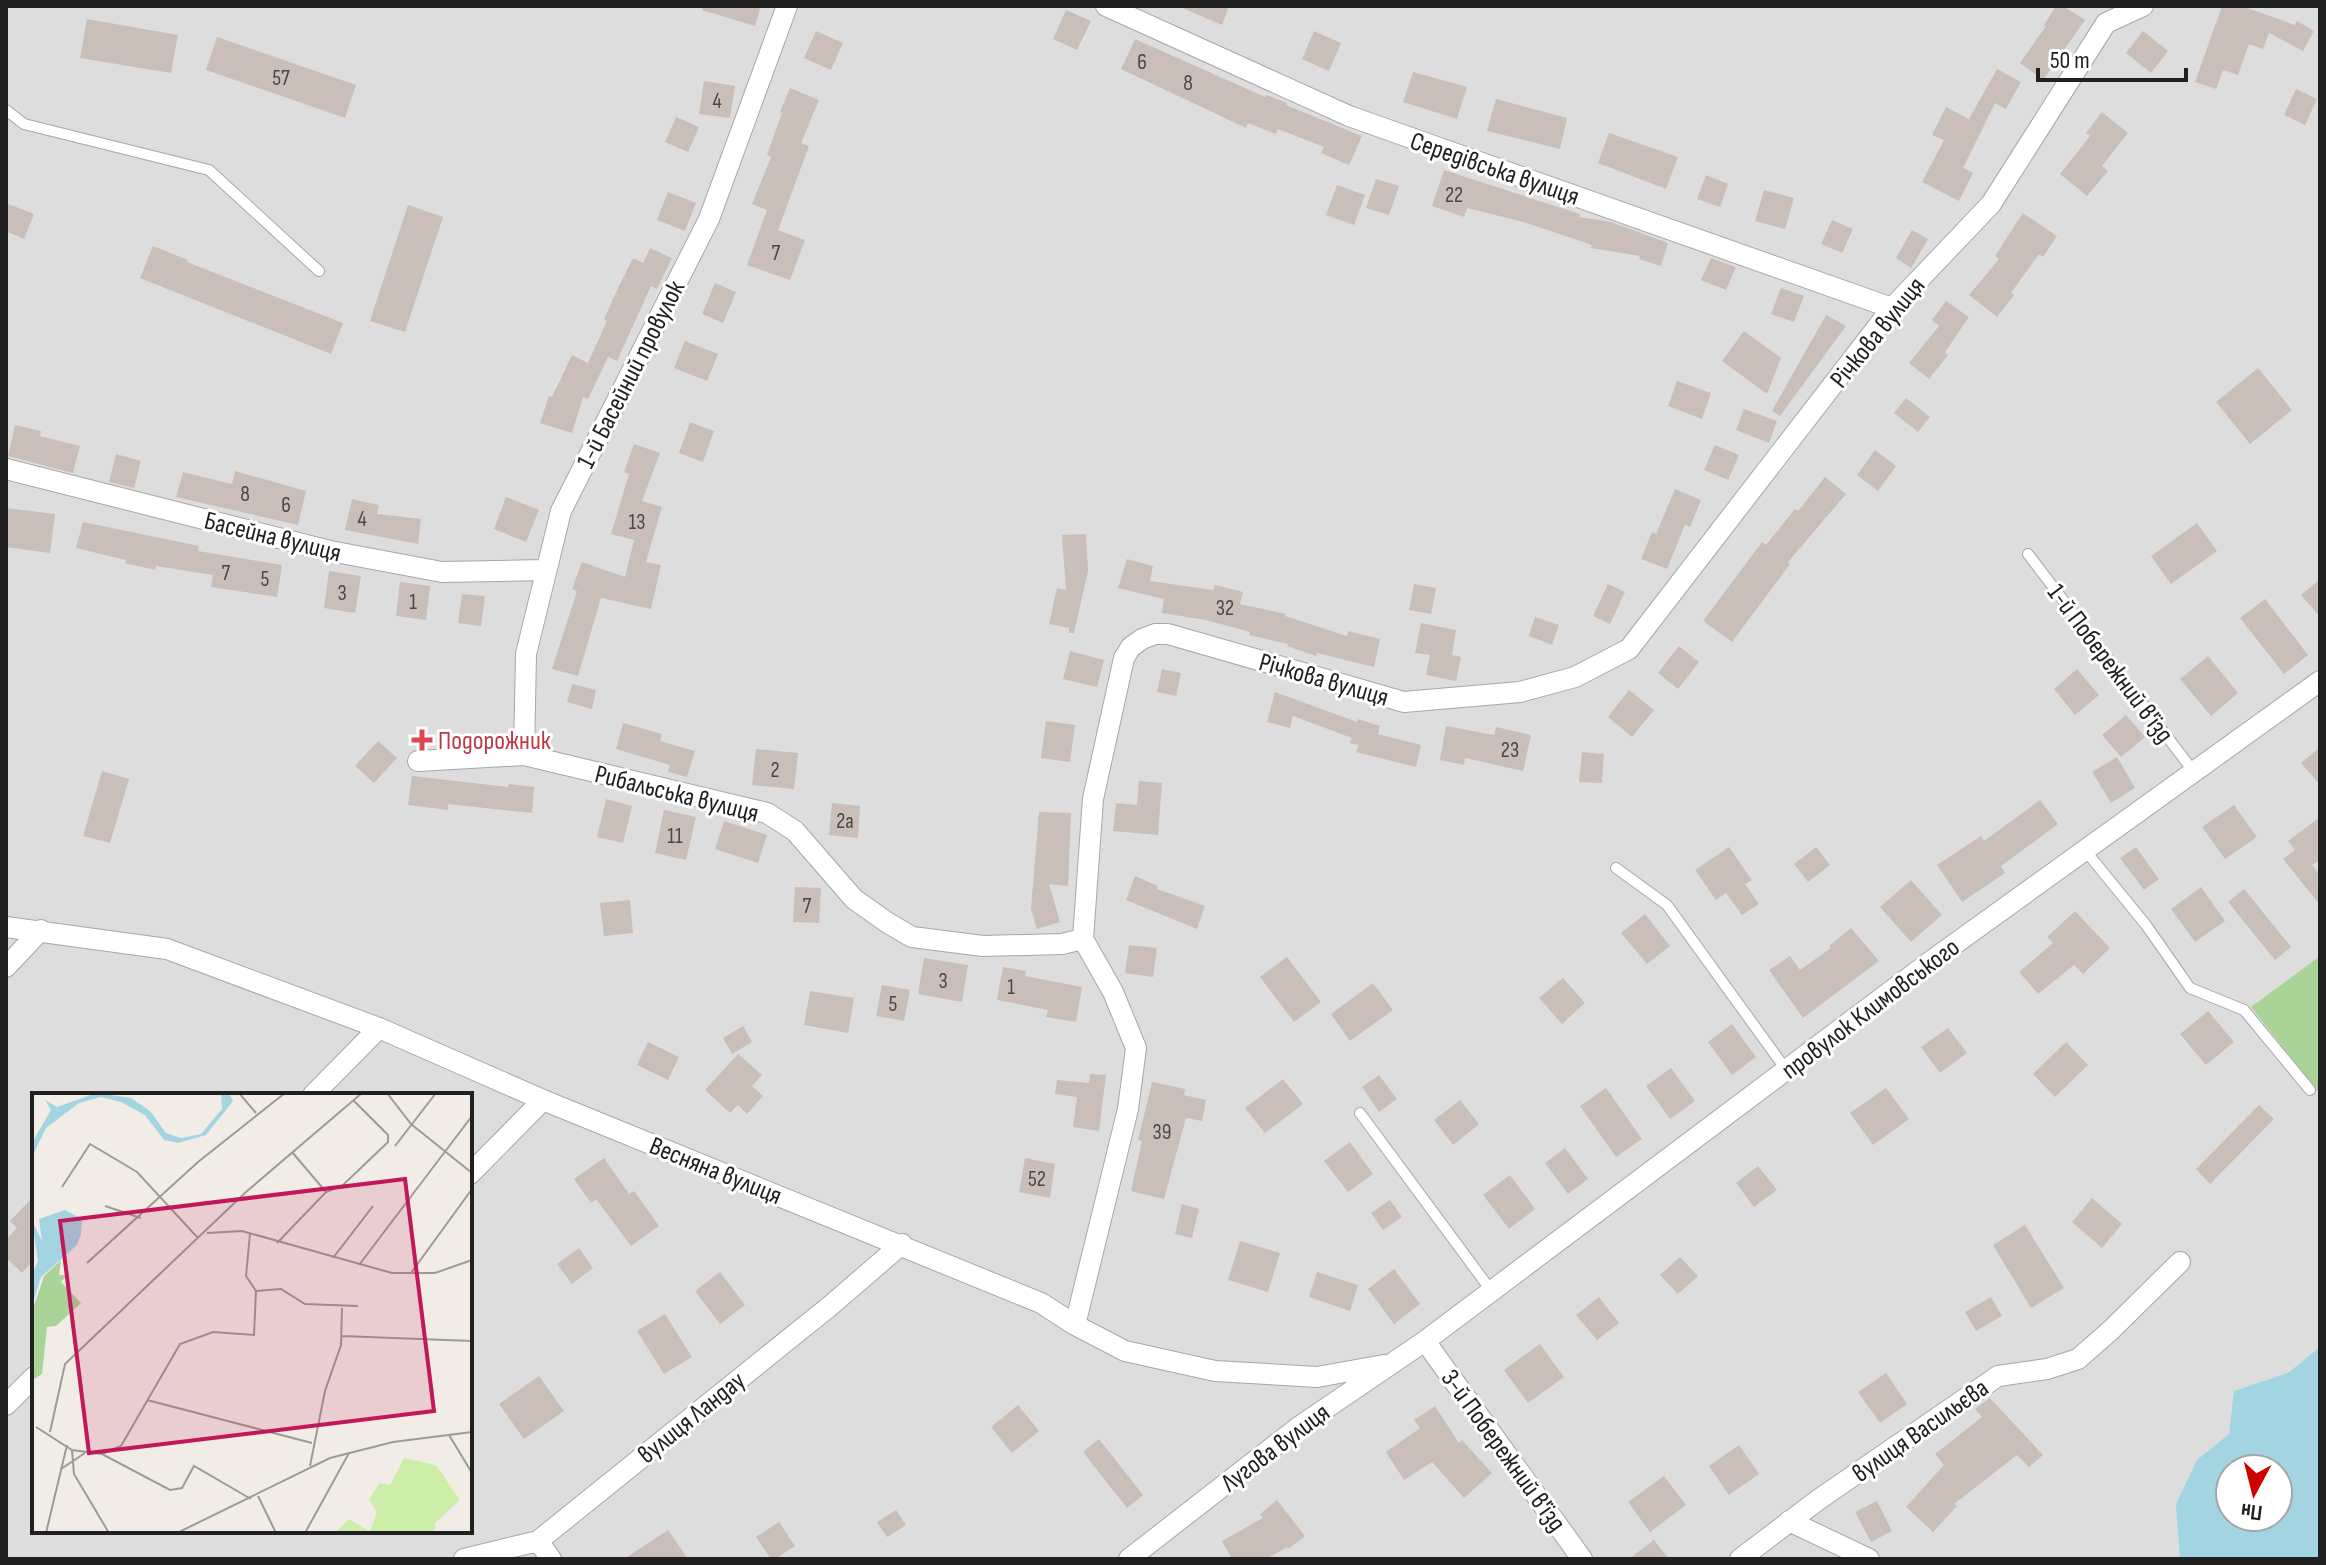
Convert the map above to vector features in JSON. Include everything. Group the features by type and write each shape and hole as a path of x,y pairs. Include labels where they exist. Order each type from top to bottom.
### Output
{"street":[{"name":"1-й Басейний провулок","path":"524,755 526,654 561,511 709,219 787,6"},
{"name":"Середівська вулиця","path":"1106,6 1349,116 1892,308"},
{"name":"Річкова вулиця","path":"1083,939 1093,799 1119,671 1131,647 1155,634 1168,634 1404,702 1520,692 1575,677 1629,649 1892,308 1991,204 2106,23 2143,6"},
{"name":"Басейна вулиця","path":"6,469 330,551 442,572 545,570"},
{"name":"провулок Климовського","path":"1425,1341 1490,1289 2084,849 2320,681"},
{"name":"Рибальська вулиця","path":"418,761 524,755 767,813 795,831 854,899 912,937 983,946 1062,944 1083,939"},
{"name":"Весняна вулиця","path":"6,927 167,949 379,1028 543,1100 1041,1303 1125,1351 1215,1371 1317,1377 1392,1363"},
{"path":"6,967 41,930"},
{"path":"1075,1325 1128,1109 1136,1048 1113,992 1083,939"},
{"path":"315,1093 379,1028"},
{"path":"472,1172 543,1100"},
{"name":"вулиця Ландау","path":"464,1559 538,1541 830,1306 902,1244"},
{"name":"вулиця Васильєва","path":"1740,1559 1789,1521 1998,1376 2047,1369 2078,1359 2180,1262"},
{"name":"Лугова вулиця","path":"1129,1559 1300,1426 1425,1341"},
{"name":"3-й Побережний в'їзд","path":"1425,1341 1582,1559"},
{"path":"6,1405 32,1379"},
{"path":"1789,1521 1869,1559"},
{"path":"538,1541 551,1559"}],"lane":[{"path":"6,110 24,124 209,170 319,271"},
{"name":"1-й Побережний в'їзд","path":"2028,554 2194,772"},
{"path":"2084,849 2146,925 2190,988 2244,1010 2310,1090"},
{"path":"1616,868 1667,905 1787,1071"},
{"path":"1360,1113 1490,1289"}],"shaded area":[{"path":"6,6 2320,6 2320,1559 6,1559"}],"green space":[{"path":"2320,956 2320,1094 2251,1007"}],"water":[{"path":"2320,1347 2320,1559 2180,1559 2176,1504 2197,1460 2229,1434 2234,1391 2288,1373"}],"building":[{"path":"702,6 761,6 755,26 702,10"},
{"path":"1178,6 1229,6 1222,25"},
{"path":"2056,6 2063,6 2085,20 2043,80 2020,63"},
{"path":"2222,6 2242,6 2295,25 2297,21 2314,31 2303,51 2269,33 2263,49 2249,44 2238,75 2223,70 2216,89 2195,82"},
{"path":"1066,10 1091,21 1077,50 1053,39"},
{"path":"87,19 178,35 171,73 80,58"},
{"path":"816,31 843,43 831,70 804,58"},
{"path":"1314,31 1341,43 1329,71 1302,59"},
{"path":"2143,31 2168,51 2151,73 2126,53"},
{"path":"217,37 356,85 345,118 206,70"},
{"path":"1135,39 1362,136 1349,165 1321,153 1324,147 1278,129 1276,134 1248,123 1246,128 1121,69"},
{"path":"1997,69 2021,82 2006,109 1995,103 1963,168 1973,173 1959,201 1922,182 1944,140 1932,135 1946,107 1969,119"},
{"path":"1413,72 1467,87 1457,119 1403,102"},
{"path":"704,81 735,86 730,118 699,114"},
{"path":"790,88 819,100 801,143 809,146 778,230 805,240 790,280 747,265 767,210 752,204 771,157 767,155"},
{"path":"2296,89 2317,99 2305,125 2284,115"},
{"path":"1496,99 1567,118 1560,149 1487,131"},
{"path":"2102,112 2128,133 2102,166 2108,171 2087,196 2060,174 2090,136 2086,133"},
{"path":"676,117 699,127 688,152 665,142"},
{"path":"1609,133 1678,157 1666,189 1598,163"},
{"path":"1444,170 1580,214 1579,217 1611,222 1668,243 1661,266 1639,259 1640,256 1591,248 1592,245 1523,222 1467,208 1464,217 1432,206"},
{"path":"1706,175 1728,184 1720,207 1697,199"},
{"path":"1376,179 1399,186 1389,215 1366,208"},
{"path":"1337,185 1365,195 1354,225 1326,215"},
{"path":"1764,190 1794,198 1785,229 1755,221"},
{"path":"668,192 696,203 685,231 657,220"},
{"path":"6,203 34,214 24,239 6,231"},
{"path":"408,205 443,217 405,332 370,321"},
{"path":"2023,213 2057,236 2043,257 2039,254 1997,317 1969,295 1999,259 1995,256"},
{"path":"1832,220 1853,229 1842,253 1821,244"},
{"path":"1912,230 1928,239 1911,268 1896,258"},
{"path":"153,246 343,323 331,354 140,278"},
{"path":"650,248 672,258 657,289 651,286 617,361 608,357 588,399 583,397 572,433 540,423 549,396 552,397 572,355 588,363 607,321 604,319 633,258 643,263"},
{"path":"1711,258 1736,267 1726,290 1701,280"},
{"path":"715,283 736,292 723,323 702,314"},
{"path":"1781,288 1804,296 1794,322 1771,314"},
{"path":"1946,301 1969,317 1945,352 1948,355 1929,379 1909,363 1939,326 1932,320"},
{"path":"1826,315 1846,326 1780,416 1772,411"},
{"path":"1744,331 1781,358 1767,394 1722,361"},
{"path":"685,341 718,354 707,381 674,368"},
{"path":"2258,368 2292,410 2250,444 2216,402"},
{"path":"1677,381 1711,393 1702,419 1668,406"},
{"path":"1906,398 1930,417 1918,432 1894,413"},
{"path":"1744,409 1777,421 1769,443 1736,430"},
{"path":"690,422 714,431 703,462 679,453"},
{"path":"15,425 41,431 40,436 80,446 73,473 8,456"},
{"path":"634,444 660,453 642,501 662,507 646,562 661,565 651,609 601,598 578,676 552,669 577,591 572,589 582,562 625,577 634,540 611,534 629,474 624,472"},
{"path":"1715,445 1739,455 1728,480 1704,470"},
{"path":"1875,450 1896,466 1878,491 1857,475"},
{"path":"116,454 141,461 134,488 109,482"},
{"path":"235,471 306,491 298,525 176,497 183,472 232,484"},
{"path":"1825,477 1846,494 1788,562 1790,564 1732,642 1703,621 1762,542 1766,545"},
{"path":"1675,489 1701,500 1690,527 1685,525 1667,569 1641,559 1652,532 1656,534"},
{"path":"506,497 539,510 526,542 494,529"},
{"path":"352,499 379,505 377,514 421,519 418,544 345,530"},
{"path":"6,508 55,514 50,553 6,547"},
{"path":"83,522 199,546 198,551 282,565 277,597 211,587 213,575 156,566 155,570 76,548"},
{"path":"2197,523 2217,551 2171,584 2151,556"},
{"path":"1086,534 1088,571 1074,633 1069,633 1069,628 1049,624 1057,588 1066,590 1062,535"},
{"path":"1127,559 1153,566 1150,581 1213,590 1215,585 1243,592 1240,604 1286,614 1347,636 1348,631 1380,639 1374,667 1317,653 1316,656 1288,644 1206,620 1162,613 1164,599 1118,588"},
{"path":"329,571 361,576 355,613 324,608"},
{"path":"2320,579 2320,617 2301,595"},
{"path":"400,582 430,586 426,620 396,616"},
{"path":"1414,584 1436,588 1431,614 1409,610"},
{"path":"1608,584 1625,592 1610,624 1593,616"},
{"path":"462,594 485,596 481,626 458,623"},
{"path":"2265,599 2308,655 2284,674 2240,618"},
{"path":"1535,617 1559,625 1552,645 1529,636"},
{"path":"1421,623 1456,630 1452,655 1461,657 1456,681 1426,675 1430,655 1415,653"},
{"path":"1679,646 1699,662 1678,689 1658,673"},
{"path":"1070,651 1104,660 1097,687 1063,679"},
{"path":"2208,656 2238,693 2211,716 2180,679"},
{"path":"1162,669 1181,673 1176,696 1157,692"},
{"path":"2077,669 2099,695 2075,715 2054,689"},
{"path":"572,684 596,690 592,709 567,702"},
{"path":"1629,690 1654,710 1632,737 1608,717"},
{"path":"1275,692 1357,722 1358,719 1380,726 1378,734 1421,745 1416,767 1356,752 1359,745 1350,743 1352,738 1293,716 1290,728 1267,722"},
{"path":"2126,715 2145,737 2121,757 2102,735"},
{"path":"1046,721 1075,725 1070,762 1041,758"},
{"path":"623,723 662,734 660,741 695,751 687,777 668,772 670,765 616,749"},
{"path":"1446,726 1494,735 1496,727 1531,735 1523,771 1465,758 1464,765 1440,760"},
{"path":"378,741 397,758 374,783 355,766"},
{"path":"2320,747 2320,785 2301,763"},
{"path":"756,749 798,753 794,789 752,785"},
{"path":"1582,752 1604,754 1602,783 1579,782"},
{"path":"2117,757 2135,788 2111,803 2092,772"},
{"path":"102,771 129,779 110,843 83,836"},
{"path":"412,776 534,787 532,813 448,804 448,810 408,805"},
{"path":"1139,781 1162,783 1158,835 1113,831 1116,803 1137,805"},
{"path":"606,799 632,806 623,843 597,837"},
{"path":"2040,800 2058,824 2001,866 2005,873 1962,902 1937,865 1981,836 1984,841"},
{"path":"832,803 860,806 858,838 829,835"},
{"path":"2234,805 2257,837 2225,859 2202,827"},
{"path":"664,810 696,817 686,860 655,853"},
{"path":"1039,812 1071,813 1068,886 1049,884 1060,922 1037,929 1031,909"},
{"path":"2320,817 2320,860 2312,865 2320,875 2320,905 2283,859 2295,850 2288,841"},
{"path":"724,821 767,835 758,863 715,849"},
{"path":"1729,847 1752,880 1745,884 1759,904 1742,915 1726,893 1716,900 1695,870"},
{"path":"1816,847 1830,865 1808,882 1794,864"},
{"path":"2136,847 2159,879 2144,890 2120,858"},
{"path":"1135,876 1158,886 1157,889 1205,906 1197,929 1126,900"},
{"path":"1911,880 1942,915 1911,942 1880,907"},
{"path":"795,887 821,888 819,923 793,922"},
{"path":"2201,887 2225,921 2195,942 2171,909"},
{"path":"2244,889 2291,947 2275,960 2228,902"},
{"path":"630,900 633,933 604,936 600,903"},
{"path":"2075,911 2110,948 2083,974 2074,965 2038,994 2019,972 2053,943 2047,937"},
{"path":"1645,914 1670,946 1647,964 1621,933"},
{"path":"1851,928 1879,961 1803,1018 1769,970 1790,956 1800,970 1831,948 1829,946"},
{"path":"1129,945 1157,948 1153,977 1125,973"},
{"path":"1287,957 1321,1002 1294,1022 1260,977"},
{"path":"924,958 968,965 962,1002 918,994"},
{"path":"1003,967 1026,971 1025,976 1082,987 1076,1022 1046,1017 1048,1010 997,1000"},
{"path":"1563,978 1585,1003 1562,1024 1539,998"},
{"path":"1373,983 1393,1010 1350,1041 1331,1014"},
{"path":"882,985 910,990 904,1021 876,1016"},
{"path":"810,991 854,998 848,1033 804,1025"},
{"path":"2208,1011 2234,1042 2206,1065 2180,1034"},
{"path":"1732,1024 1756,1057 1732,1075 1708,1042"},
{"path":"743,1026 752,1042 732,1054 723,1038"},
{"path":"1948,1028 1967,1053 1940,1073 1921,1047"},
{"path":"648,1042 679,1057 668,1080 637,1065"},
{"path":"2066,1042 2088,1065 2055,1097 2033,1074"},
{"path":"738,1054 762,1075 752,1086 763,1096 747,1114 738,1105 730,1113 705,1090"},
{"path":"1671,1068 1695,1101 1670,1119 1646,1086"},
{"path":"1090,1074 1106,1075 1099,1131 1073,1127 1077,1097 1055,1094 1057,1080 1089,1083"},
{"path":"1379,1075 1397,1099 1379,1112 1362,1087"},
{"path":"1283,1079 1303,1104 1265,1133 1245,1108"},
{"path":"1152,1082 1185,1089 1184,1095 1206,1100 1202,1121 1186,1118 1164,1199 1131,1191 1142,1141 1138,1140"},
{"path":"1606,1088 1642,1139 1616,1157 1580,1106"},
{"path":"1886,1088 1909,1119 1873,1145 1850,1113"},
{"path":"1460,1100 1479,1124 1453,1145 1434,1120"},
{"path":"2259,1105 2274,1119 2210,1184 2196,1169"},
{"path":"1350,1142 1373,1174 1348,1192 1324,1161"},
{"path":"1565,1148 1588,1179 1568,1194 1545,1163"},
{"path":"604,1158 629,1194 634,1191 659,1226 631,1246 596,1199 591,1203 574,1179"},
{"path":"1025,1158 1055,1164 1050,1198 1019,1192"},
{"path":"1758,1166 1777,1190 1754,1207 1736,1183"},
{"path":"1510,1175 1535,1209 1509,1229 1483,1195"},
{"path":"32,1198 32,1262 22,1273 6,1258 6,1240 17,1228 10,1221"},
{"path":"2092,1198 2122,1224 2102,1248 2072,1222"},
{"path":"1390,1200 1402,1217 1383,1230 1371,1213"},
{"path":"1182,1204 1199,1209 1192,1238 1175,1234"},
{"path":"2025,1225 2064,1288 2031,1308 1993,1245"},
{"path":"1240,1241 1280,1253 1268,1292 1228,1280"},
{"path":"579,1248 593,1268 572,1284 557,1264"},
{"path":"1680,1257 1698,1276 1678,1294 1660,1275"},
{"path":"1394,1269 1420,1304 1394,1324 1368,1289"},
{"path":"720,1272 745,1305 720,1324 695,1291"},
{"path":"1317,1272 1358,1285 1350,1311 1309,1297"},
{"path":"1599,1297 1619,1323 1597,1340 1576,1315"},
{"path":"1991,1297 2002,1316 1976,1331 1965,1312"},
{"path":"665,1314 692,1357 664,1374 637,1331"},
{"path":"1540,1344 1564,1377 1528,1403 1504,1370"},
{"path":"1886,1373 1907,1404 1880,1423 1858,1392"},
{"path":"539,1376 564,1411 524,1439 499,1404"},
{"path":"1990,1398 2043,1455 2029,1467 2017,1455 1954,1504 1957,1506 1933,1532 1906,1507 1944,1465 1935,1454 1982,1417 1975,1409"},
{"path":"1018,1405 1039,1431 1012,1453 991,1427"},
{"path":"1435,1406 1459,1443 1462,1440 1492,1473 1464,1498 1432,1462 1404,1480 1386,1452 1420,1428 1414,1420"},
{"path":"1099,1439 1143,1495 1127,1508 1083,1452"},
{"path":"1739,1445 1759,1474 1729,1495 1709,1466"},
{"path":"1664,1476 1686,1505 1650,1532 1628,1502"},
{"path":"1277,1500 1305,1536 1288,1549 1266,1559 1232,1559 1222,1541 1263,1518 1260,1514"},
{"path":"1877,1501 1892,1531 1871,1542 1855,1512"},
{"path":"896,1510 906,1525 887,1537 877,1522"},
{"path":"779,1522 795,1546 771,1559 756,1537"},
{"path":"668,1530 688,1559 624,1559"},
{"path":"1654,1540 1669,1559 1629,1559"}],"place":[{"name":"Подорожник","path":"422,740"}]}
